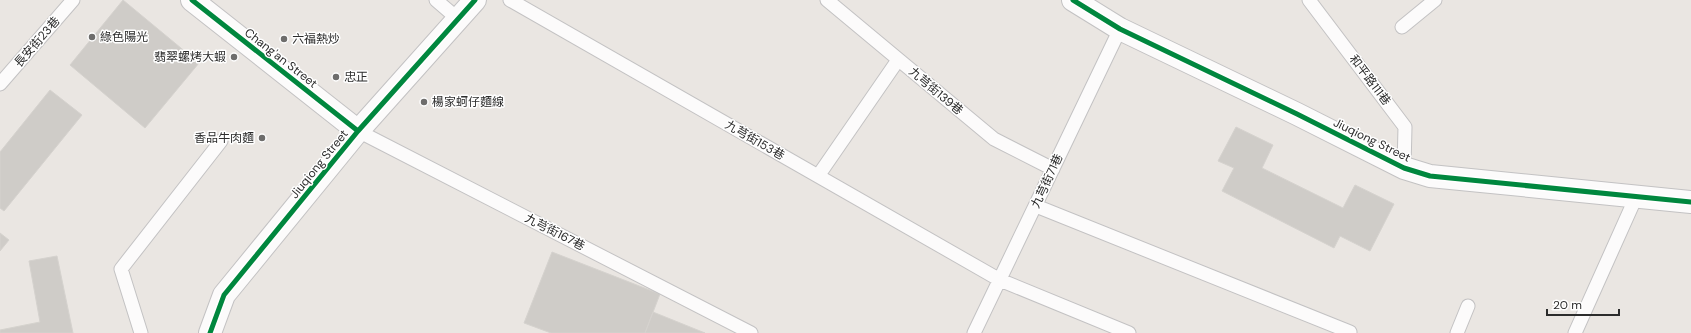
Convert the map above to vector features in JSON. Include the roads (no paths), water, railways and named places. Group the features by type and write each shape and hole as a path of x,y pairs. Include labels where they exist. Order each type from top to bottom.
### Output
{"street":[{"name":"Chang'an Street","path":"192,0 358,132"},
{"name":"Jiuqiong Street","path":"210,333 224,295 358,132 475,0"},
{"name":"Jiuqiong Street","path":"1073,0 1120,29 1404,168 1430,176 1691,202"}],"lane":[{"name":"長安街23巷","path":"0,84 73,0"},
{"path":"436,0 458,19"},
{"name":"九芎街153巷","path":"510,0 1000,280 1129,333"},
{"name":"九芎街139巷","path":"826,0 994,140 1053,169"},
{"name":"和平路111巷","path":"1309,0 1405,127 1404,168"},
{"path":"1402,27 1434,0"},
{"name":"九芎街71巷","path":"974,333 1120,29"},
{"path":"818,176 898,60"},
{"name":"九芎街167巷","path":"358,132 751,333"},
{"path":"141,333 121,269 220,142"},
{"path":"1575,333 1636,197"},
{"path":"1036,206 1350,332"},
{"path":"1457,333 1468,306"}],"place":[{"name":"綠色陽光","path":"92,37"},
{"name":"六福熱炒","path":"284,39"},
{"name":"翡翠螺烤大蝦","path":"234,57"},
{"name":"忠正","path":"336,77"},
{"name":"楊家蚵仔麵線","path":"424,102"},
{"name":"香品牛肉麵","path":"262,138"}]}
